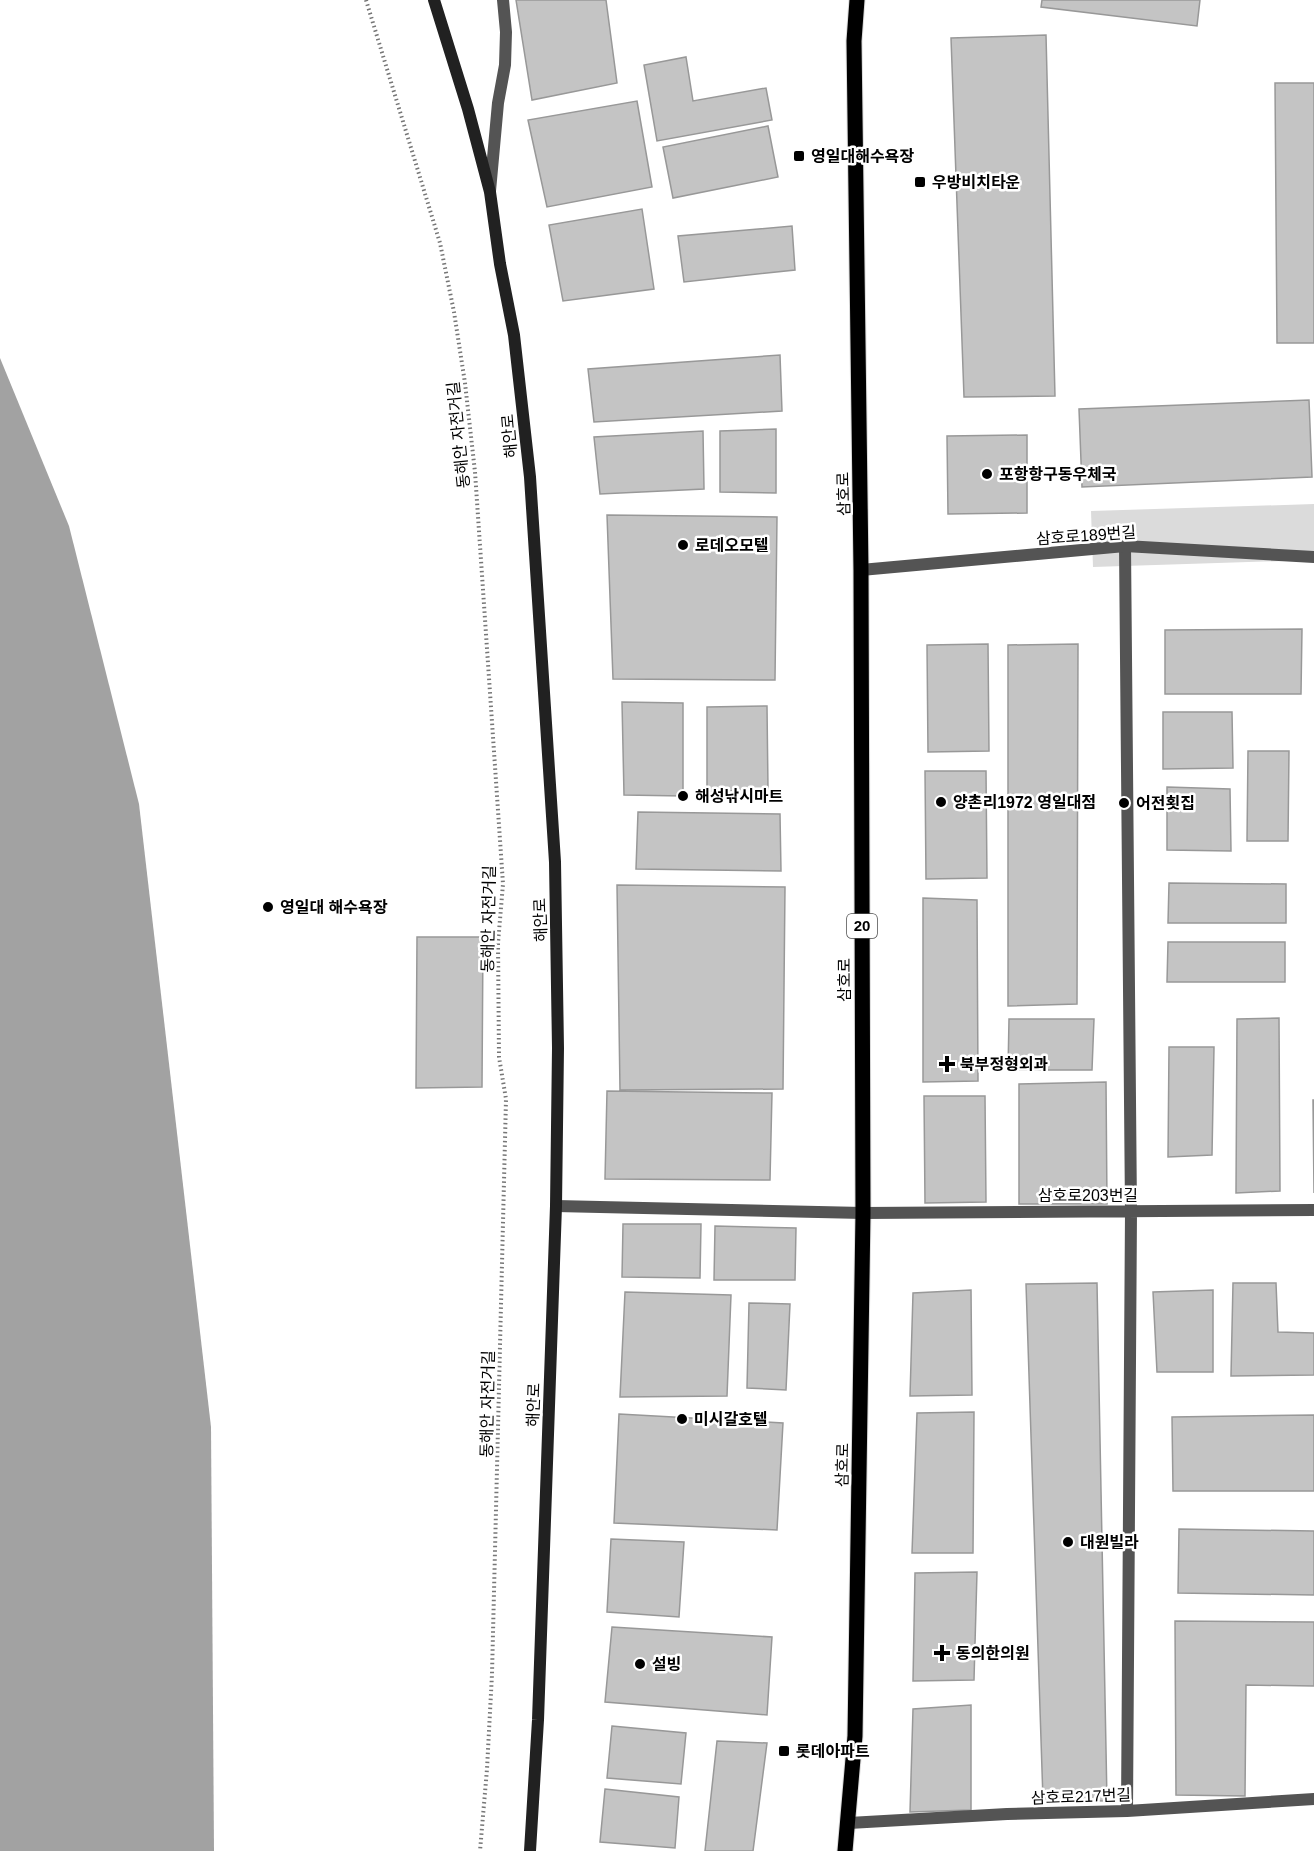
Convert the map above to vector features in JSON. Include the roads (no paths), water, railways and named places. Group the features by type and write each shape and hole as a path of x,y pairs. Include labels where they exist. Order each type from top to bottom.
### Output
{"main road":[{"name":"삼호로","path":"845,1851 855,1725 863,1213 861,570 854,41 857,0"}],"street":[{"name":"해안로","path":"434,0 468,109 490,192 500,264 514,335 523,398 548,740 557,956 556,1206 538,1720 530,1851"},
{"path":"490,192 498,103 505,65 506,32 503,0"},
{"path":"1125,546 1131,1211 1127,1811"},
{"name":"삼호로189번길","path":"861,570 1125,546 1314,557"},
{"name":"삼호로203번길","path":"556,1206 863,1213 1314,1210"},
{"name":"삼호로217번길","path":"849,1823 1007,1814 1127,1811 1314,1799"}],"place":[{"name":"영일대해수욕장","path":"799,156"},
{"name":"우방비치타운","path":"920,182"},
{"name":"포항항구동우체국","path":"987,474"},
{"name":"로데오모텔","path":"683,545"},
{"name":"해성낚시마트","path":"683,796"},
{"name":"양촌리1972 영일대점","path":"941,802"},
{"name":"어전횟집","path":"1124,803"},
{"name":"영일대 해수욕장","path":"268,907"},
{"name":"북부정형외과","path":"947,1064"},
{"name":"미시갈호텔","path":"682,1419"},
{"name":"대원빌라","path":"1068,1542"},
{"name":"동의한의원","path":"942,1653"},
{"name":"설빙","path":"640,1664"},
{"name":"롯데아파트","path":"784,1751"}]}
